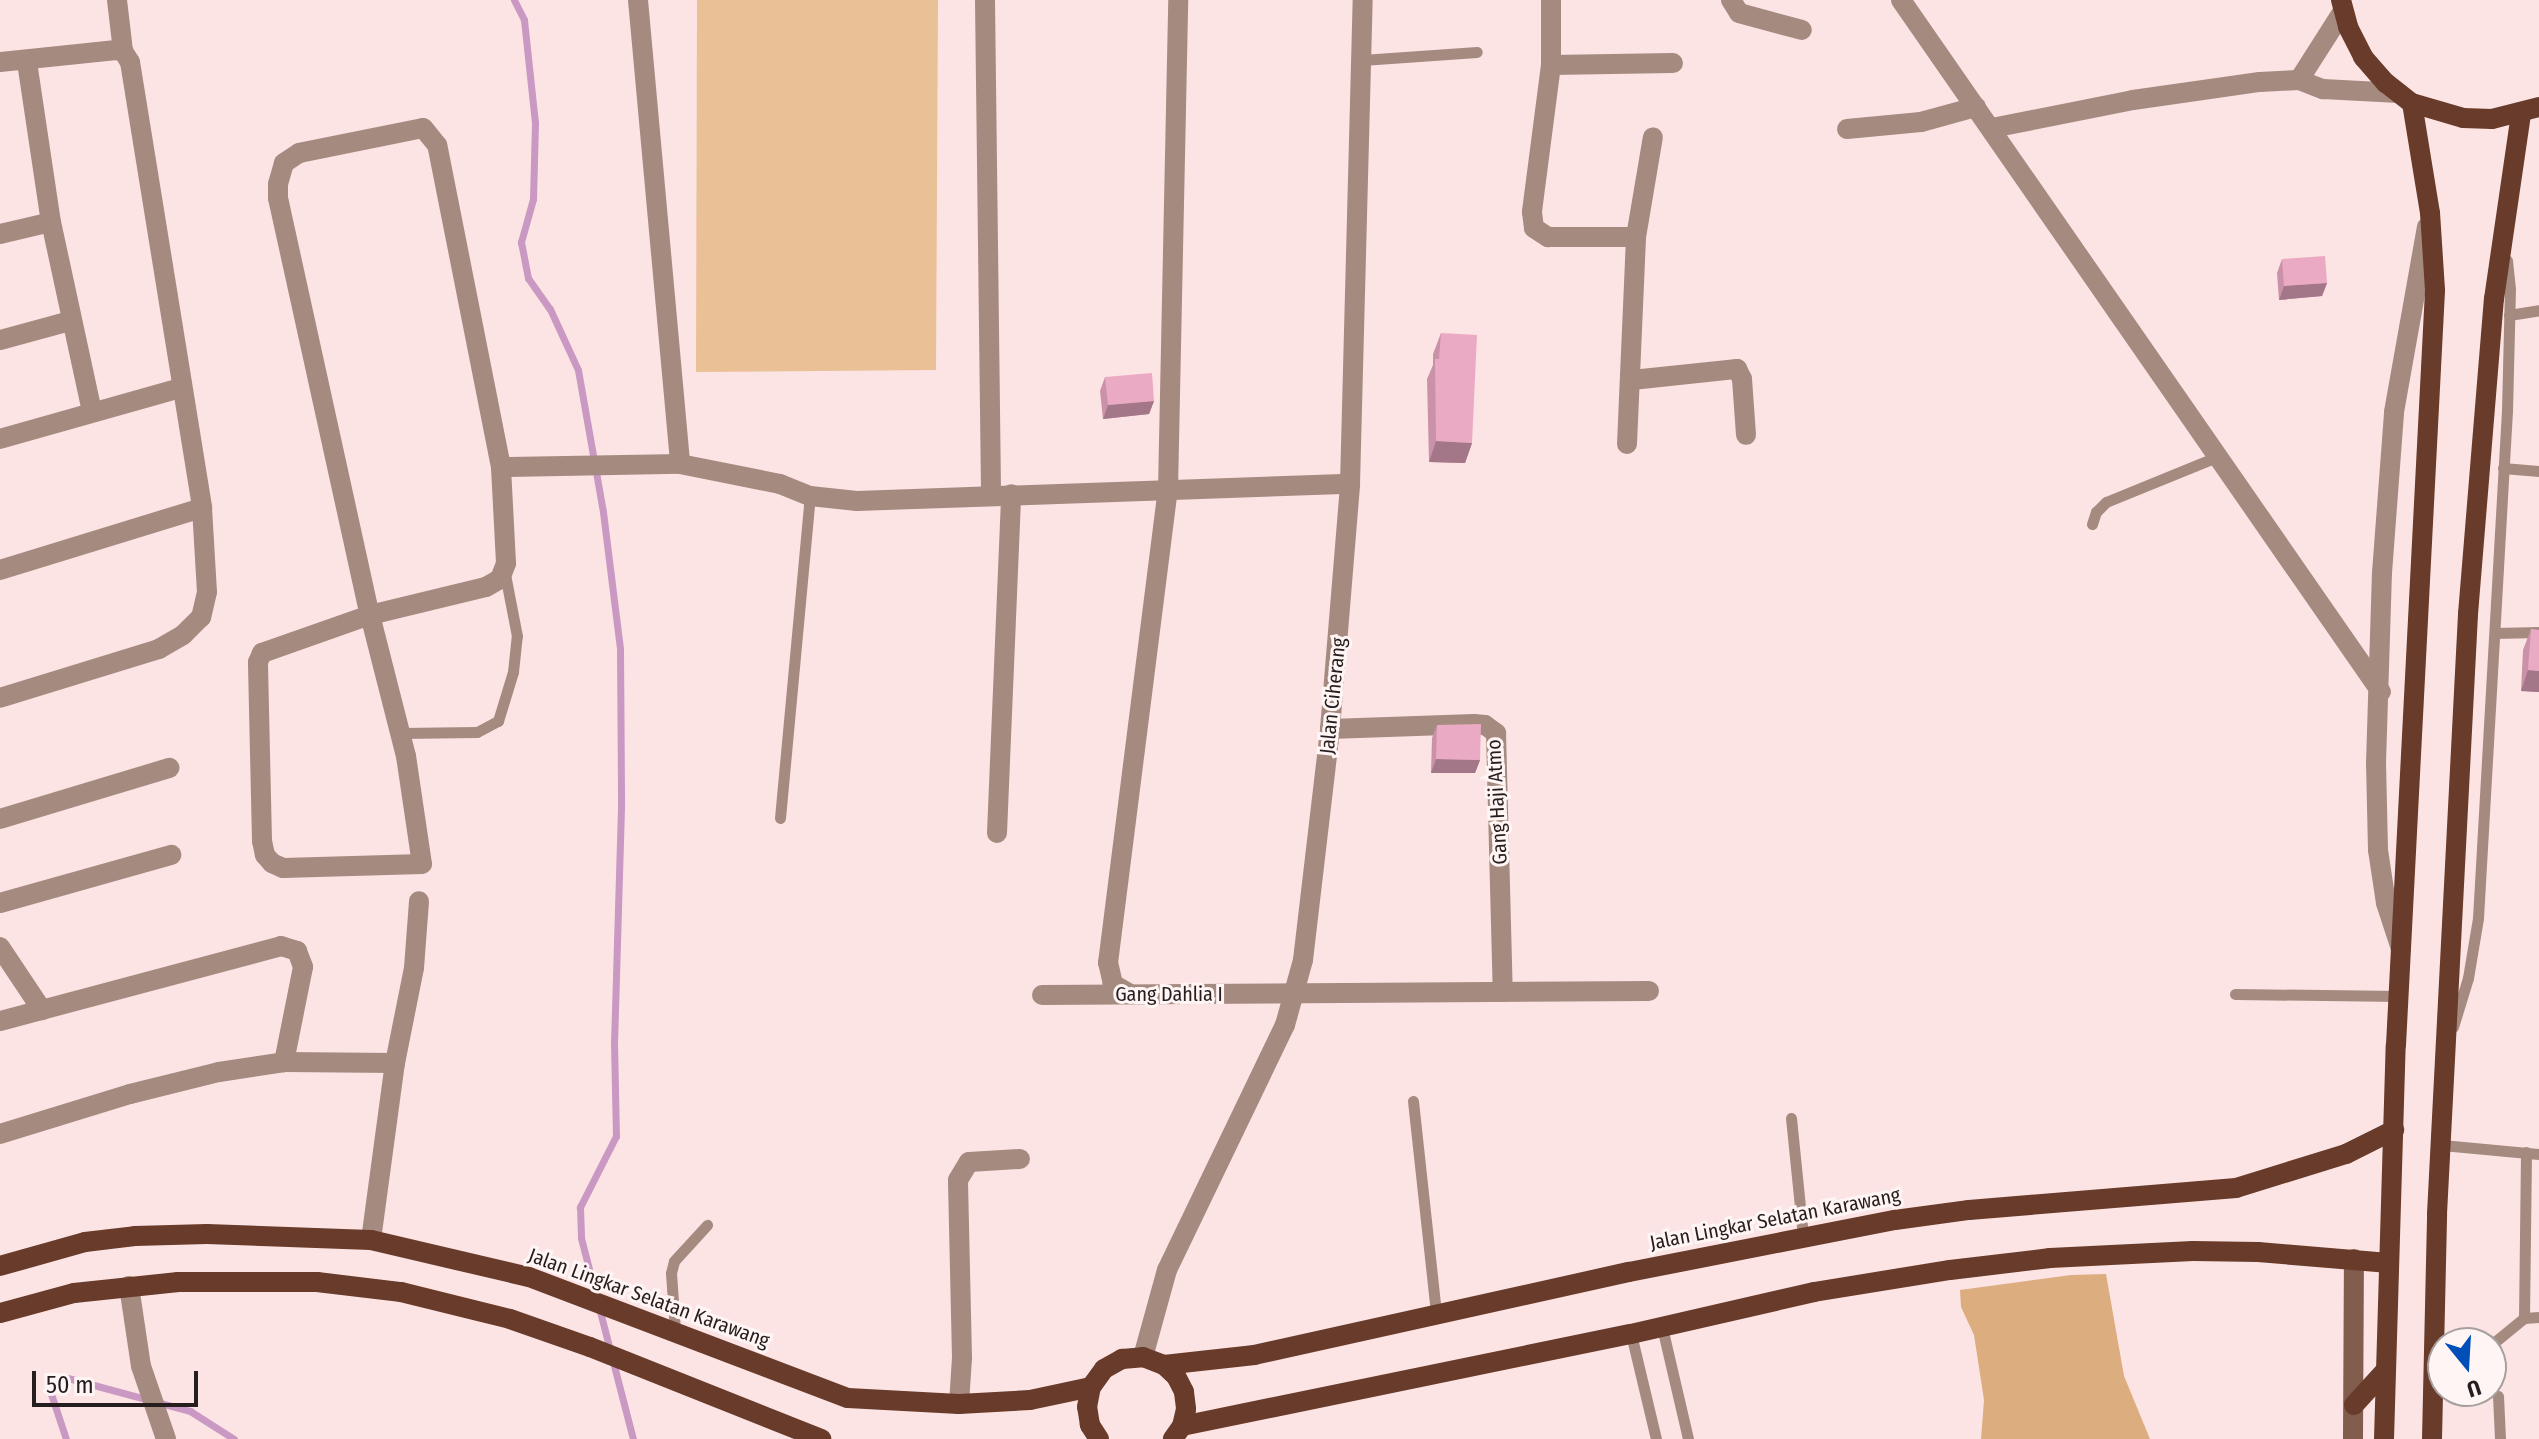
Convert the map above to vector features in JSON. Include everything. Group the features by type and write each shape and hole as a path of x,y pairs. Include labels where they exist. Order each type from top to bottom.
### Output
{"main road":[{"path":"2342,6 2363,57 2405,98 2463,118 2492,119 2530,110 2494,299 2468,614 2442,1145 2438,1327"},
{"path":"2384,1439 2399,996 2435,290 2430,213 2405,98"},
{"name":"Jalan Lingkar Selatan Karawang","path":"1164,1365 1254,1355 1803,1236 1969,1210 2236,1188 2346,1154 2394,1130"},
{"name":"Jalan Lingkar Selatan Karawang","path":"0,1266 85,1242 135,1236 207,1234 371,1240 529,1277 848,1398 959,1404 1030,1400 1091,1387"},
{"path":"1178,1433 1877,1281 2050,1258 2193,1251 2389,1263"},
{"path":"2353,1439 2354,1259"},
{"path":"0,1313 74,1293 178,1282 301,1282 401,1292 495,1315 596,1350 821,1439"},
{"path":"1099,1439 1090,1425 1087,1407 1091,1387 1104,1369 1122,1359 1143,1357 1164,1365 1176,1376 1184,1392 1186,1409 1178,1433"},
{"path":"2354,1405 2386,1370"},
{"path":"2434,1407 2435,1439"}],"street":[{"path":"0,698 159,649 183,635 201,617 207,592 202,508 180,388 137,99 130,62 123,51 117,0"},
{"path":"638,0 680,464"},
{"path":"985,0 1001,494 997,833"},
{"path":"1130,994 1113,984 1108,963 1168,490 1178,0"},
{"name":"Jalan Ciherang","path":"1143,1357 1167,1270 1252,1098 1295,995 1303,960 1330,729 1350,484 1363,0"},
{"path":"1551,0 1551,65 1532,212 1534,228 1548,237 1636,237"},
{"path":"1731,0 1739,13 1802,30"},
{"path":"1901,0 2381,692"},
{"path":"2299,80 2342,6"},
{"path":"0,62 27,62 84,52 123,51"},
{"path":"27,62 51,222 92,412"},
{"path":"1551,65 1673,63"},
{"path":"1992,128 2225,85 2299,80 2323,89 2405,98"},
{"path":"1847,129 1921,122 1976,107"},
{"path":"504,572 486,587 370,615 266,649 259,657 262,841 265,855 272,863 283,868 422,864 401,733 370,615 278,198 280,173 288,157 423,128 437,145 501,467 507,553 504,572"},
{"path":"1627,444 1636,237 1653,137"},
{"path":"2402,952 2386,903 2378,850 2376,763 2381,692 2382,573 2394,412 2430,213"},
{"path":"0,234 51,222"},
{"path":"0,340 70,321"},
{"path":"1632,380 1737,369 1742,379 1746,435"},
{"path":"0,439 180,388"},
{"path":"501,467 680,464 780,484 810,496 857,501 1350,484"},
{"path":"0,570 202,508"},
{"name":"Gang Haji Atmo","path":"1330,729 1474,724 1485,725 1496,733 1503,992"},
{"path":"0,819 169,768"},
{"path":"0,903 171,855"},
{"path":"371,1240 395,1063 414,968 419,901"},
{"path":"0,1021 281,946 297,951 303,967 284,1062"},
{"path":"0,947 42,1010"},
{"name":"Gang Dahlia I","path":"1042,995 1649,991"},
{"path":"0,1134 177,1081 284,1062 395,1063"},
{"path":"959,1404 962,1358 958,1180 969,1162 1020,1159"},
{"path":"129,1286 141,1366 166,1439"}],"lane":[{"path":"1362,60 1477,52"},
{"path":"2449,1041 2468,978 2478,918 2509,315 2504,240"},
{"path":"2509,315 2539,310"},
{"path":"2092,524 2096,512 2106,502 2216,457"},
{"path":"2503,468 2539,471"},
{"path":"780,818 810,496"},
{"path":"401,733 477,732 498,721 513,672 517,636 504,572"},
{"path":"2495,633 2539,632"},
{"path":"2235,994 2399,996"},
{"path":"1413,1101 1436,1314"},
{"path":"1791,1118 1803,1236"},
{"path":"2442,1145 2539,1154"},
{"path":"2524,1318 2526,1152"},
{"path":"675,1330 671,1273 674,1261 707,1225"},
{"path":"2507,1332 2524,1318 2539,1317"},
{"path":"1662,1327 1688,1439"},
{"path":"1631,1334 1656,1439"},
{"path":"2499,1407 2500,1439"}],"shaded area":[{"path":"697,0 938,0 936,370 696,372"},
{"path":"2106,1274 2124,1376 2150,1439 1981,1439 1984,1400 1974,1335 1961,1307 1960,1290 2071,1275"}],"building":[{"path":"2325,256 2327,283 2284,286 2282,259"},
{"path":"1441,333 1477,335 1472,443 1436,441 1435,359 1439,359"},
{"path":"1152,373 1154,401 1108,405 1105,377"},
{"path":"2531,629 2539,630 2539,671 2528,670"},
{"path":"1481,724 1480,760 1436,759 1437,725"}],"waterway":[{"path":"514,0 524,20 535,123 533,199 521,242 528,278 550,309 578,370 603,512 620,649 621,808 614,1042 616,1136 580,1207 581,1238 633,1439"},
{"path":"66,1439 51,1394 55,1383 64,1377 190,1411 234,1439"}]}
